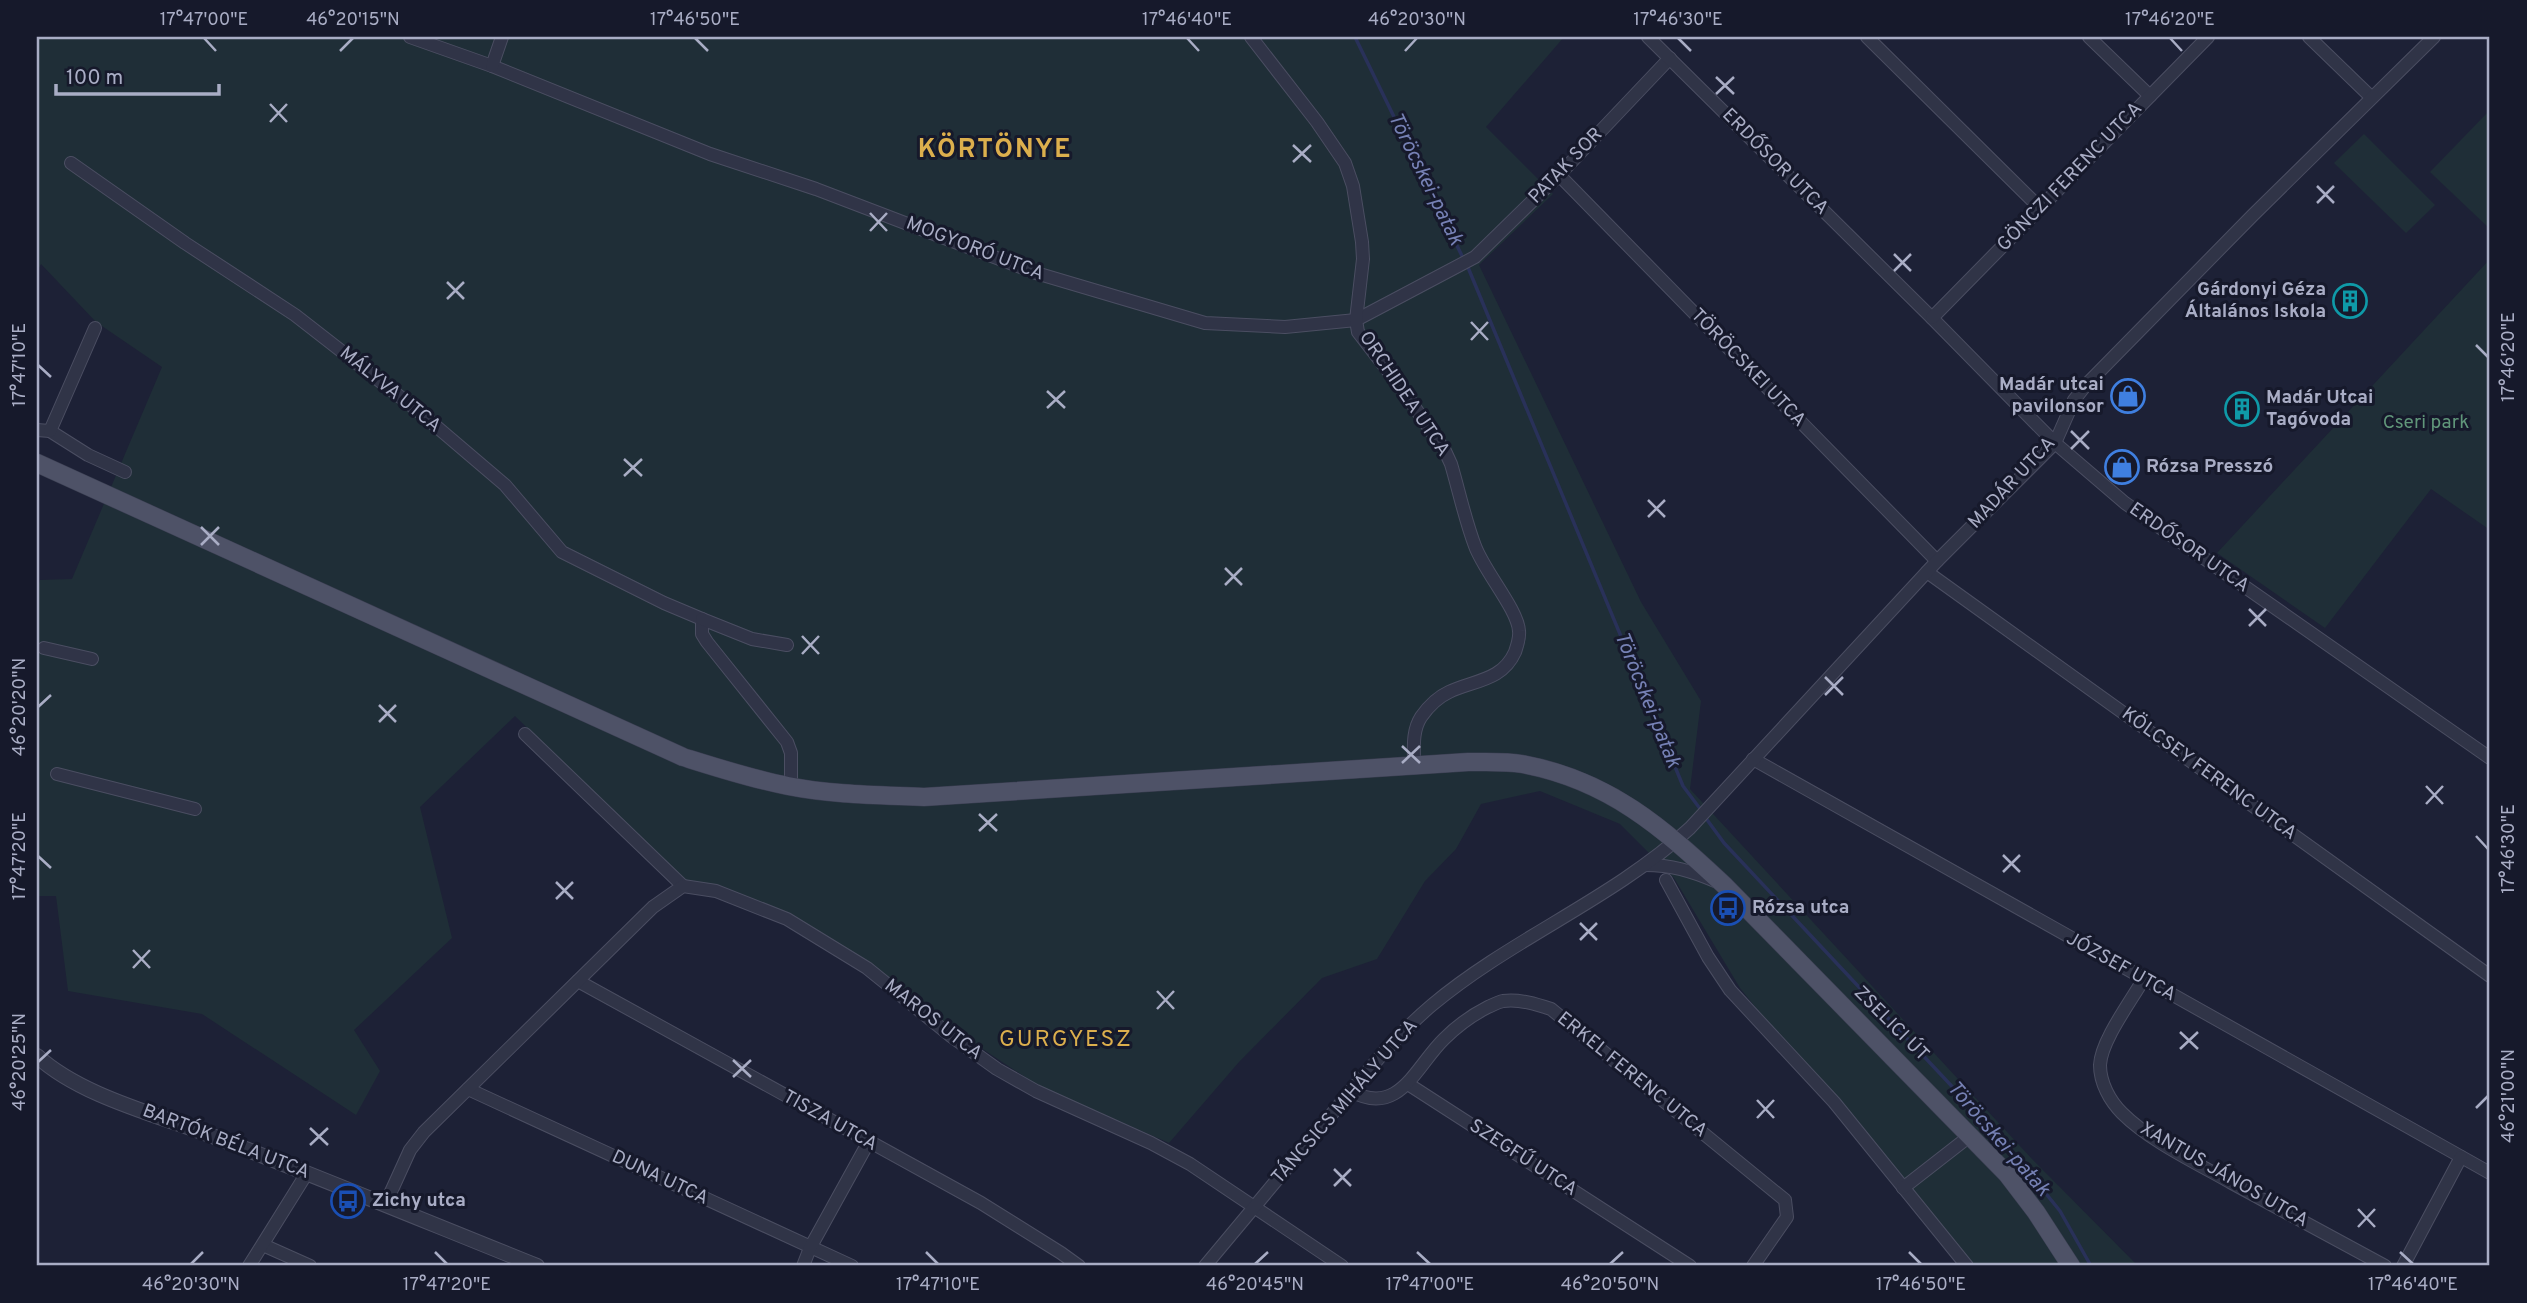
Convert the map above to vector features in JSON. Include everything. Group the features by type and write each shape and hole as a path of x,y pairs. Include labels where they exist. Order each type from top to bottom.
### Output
{"main road":[{"name":"ZSELICI ÚT","path":"37,463 683,757 791,787 859,795 924,797 1468,761 1521,764 1554,773 1639,811 1724,886 2007,1174 2036,1212 2071,1266"}],"street":[{"name":"MOGYORÓ UTCA","path":"410,37 492,66 710,154 816,189 1036,273 1159,311 1205,323 1285,327 1356,320"},
{"path":"492,66 502,37"},
{"path":"1251,37 1345,163 1353,186 1362,242 1356,320"},
{"name":"ERDŐSOR UTCA","path":"1648,37 2055,443 2124,503 2490,758"},
{"path":"1867,37 2040,208"},
{"path":"2090,37 2150,96"},
{"name":"GÖNCZI FERENC UTCA","path":"1932,318 2208,37"},
{"path":"2309,37 2371,97"},
{"name":"MADÁR UTCA","path":"1676,841 1713,805 1937,561 2055,443 2074,400 2086,385 2371,97 2434,37"},
{"name":"PATAK SOR","path":"1457,267 1475,257 1559,176 1670,58"},
{"name":"MÁLYVA UTCA","path":"71,163 295,315 407,402 505,485 562,552 702,619 752,639 787,645"},
{"name":"TÖRÖCSKEI UTCA","path":"1559,176 1937,561"},
{"name":"ORCHIDEA UTCA","path":"1413,764 1414,736 1420,719 1433,703 1449,692 1483,682 1500,672 1511,660 1518,645 1519,631 1515,615 1475,546 1445,451 1402,388 1365,344 1358,332 1356,320 1457,267"},
{"path":"95,328 43,431 125,472"},
{"name":"KÖLCSEY FERENC UTCA","path":"1927,572 2490,976"},
{"path":"702,619 702,634 707,642 787,743 791,753 791,787"},
{"path":"44,648 92,659"},
{"path":"385,1205 410,1150 424,1132 653,907 682,886 525,734"},
{"name":"JÓZSEF UTCA","path":"1753,759 2490,1173"},
{"path":"57,774 195,809"},
{"name":"TÁNCSICS MIHÁLY UTCA","path":"1205,1266 1399,1036 1431,1006 1468,978 1645,865 1676,841"},
{"path":"1645,865 1668,865 1685,869 1724,886"},
{"path":"1666,880 1708,957 1730,990 1834,1102 1967,1266"},
{"name":"MAROS UTCA","path":"682,886 716,891 787,919 867,968 951,1036 997,1069 1036,1091 1190,1164 1342,1266"},
{"name":"XANTUS JÁNOS UTCA","path":"2143,980 2105,1046 2100,1065 2103,1084 2116,1106 2139,1126 2183,1156 2385,1266"},
{"name":"TISZA UTCA","path":"578,981 981,1203 1079,1266"},
{"name":"ERKEL FERENC UTCA","path":"1408,1084 1444,1038 1473,1014 1501,1001 1528,1002 1551,1009 1785,1200 1787,1217 1753,1266"},
{"name":"BARTÓK BÉLA UTCA","path":"37,1056 50,1068 99,1094 307,1173 537,1266"},
{"path":"1352,1091 1360,1096 1378,1099 1389,1097 1408,1084"},
{"name":"SZEGFŰ UTCA","path":"1408,1084 1690,1266"},
{"name":"DUNA UTCA","path":"468,1089 852,1266"},
{"path":"1903,1188 1971,1135"},
{"path":"803,1266 810,1248 868,1143"},
{"path":"2403,1266 2461,1157"},
{"path":"249,1266 307,1173"},
{"path":"263,1245 310,1266"}],"green space":[{"path":"37,37 1564,37 1486,127 1553,194 1479,265 1641,602 1701,701 1690,789 2032,1159 2138,1266 1962,1266 1740,988 1674,878 1620,824 1540,791 1481,804 1456,849 1425,881 1377,959 1322,978 1239,1062 1169,1143 1037,1085 954,1030 872,964 788,913 722,886 683,881 515,716 420,807 452,938 354,1030 380,1071 356,1115 202,1014 68,991 56,896 37,896 37,592 40,580 72,579 162,367 96,322 41,264 37,272"},
{"path":"2490,110 2490,229 2430,172"},
{"path":"2364,134 2435,205 2406,233 2334,163"},
{"name":"Cseri park","path":"2490,259 2490,530 2431,489 2325,628 2217,553"}],"waterway":[{"name":"Töröcskei-patak","path":"1355,37 1463,258"},
{"name":"Töröcskei-patak","path":"1467,265 1683,786 1701,810"},
{"name":"Töröcskei-patak","path":"1705,817 1724,843 2005,1143 2060,1211 2091,1266"}],"place":[{"name":"Gárdonyi Géza Általános Iskola","path":"2350,301"},
{"name":"Madár utcai pavilonsor","path":"2128,396"},
{"name":"Madár Utcai Tagóvoda","path":"2242,409"},
{"name":"Rózsa Presszó","path":"2122,467"},
{"name":"Rózsa utca","path":"1728,908"},
{"name":"Zichy utca","path":"348,1201"}],"district":[{"name":"KÖRTÖNYE","path":"995,150"},
{"name":"GURGYESZ","path":"1066,1040"}]}
